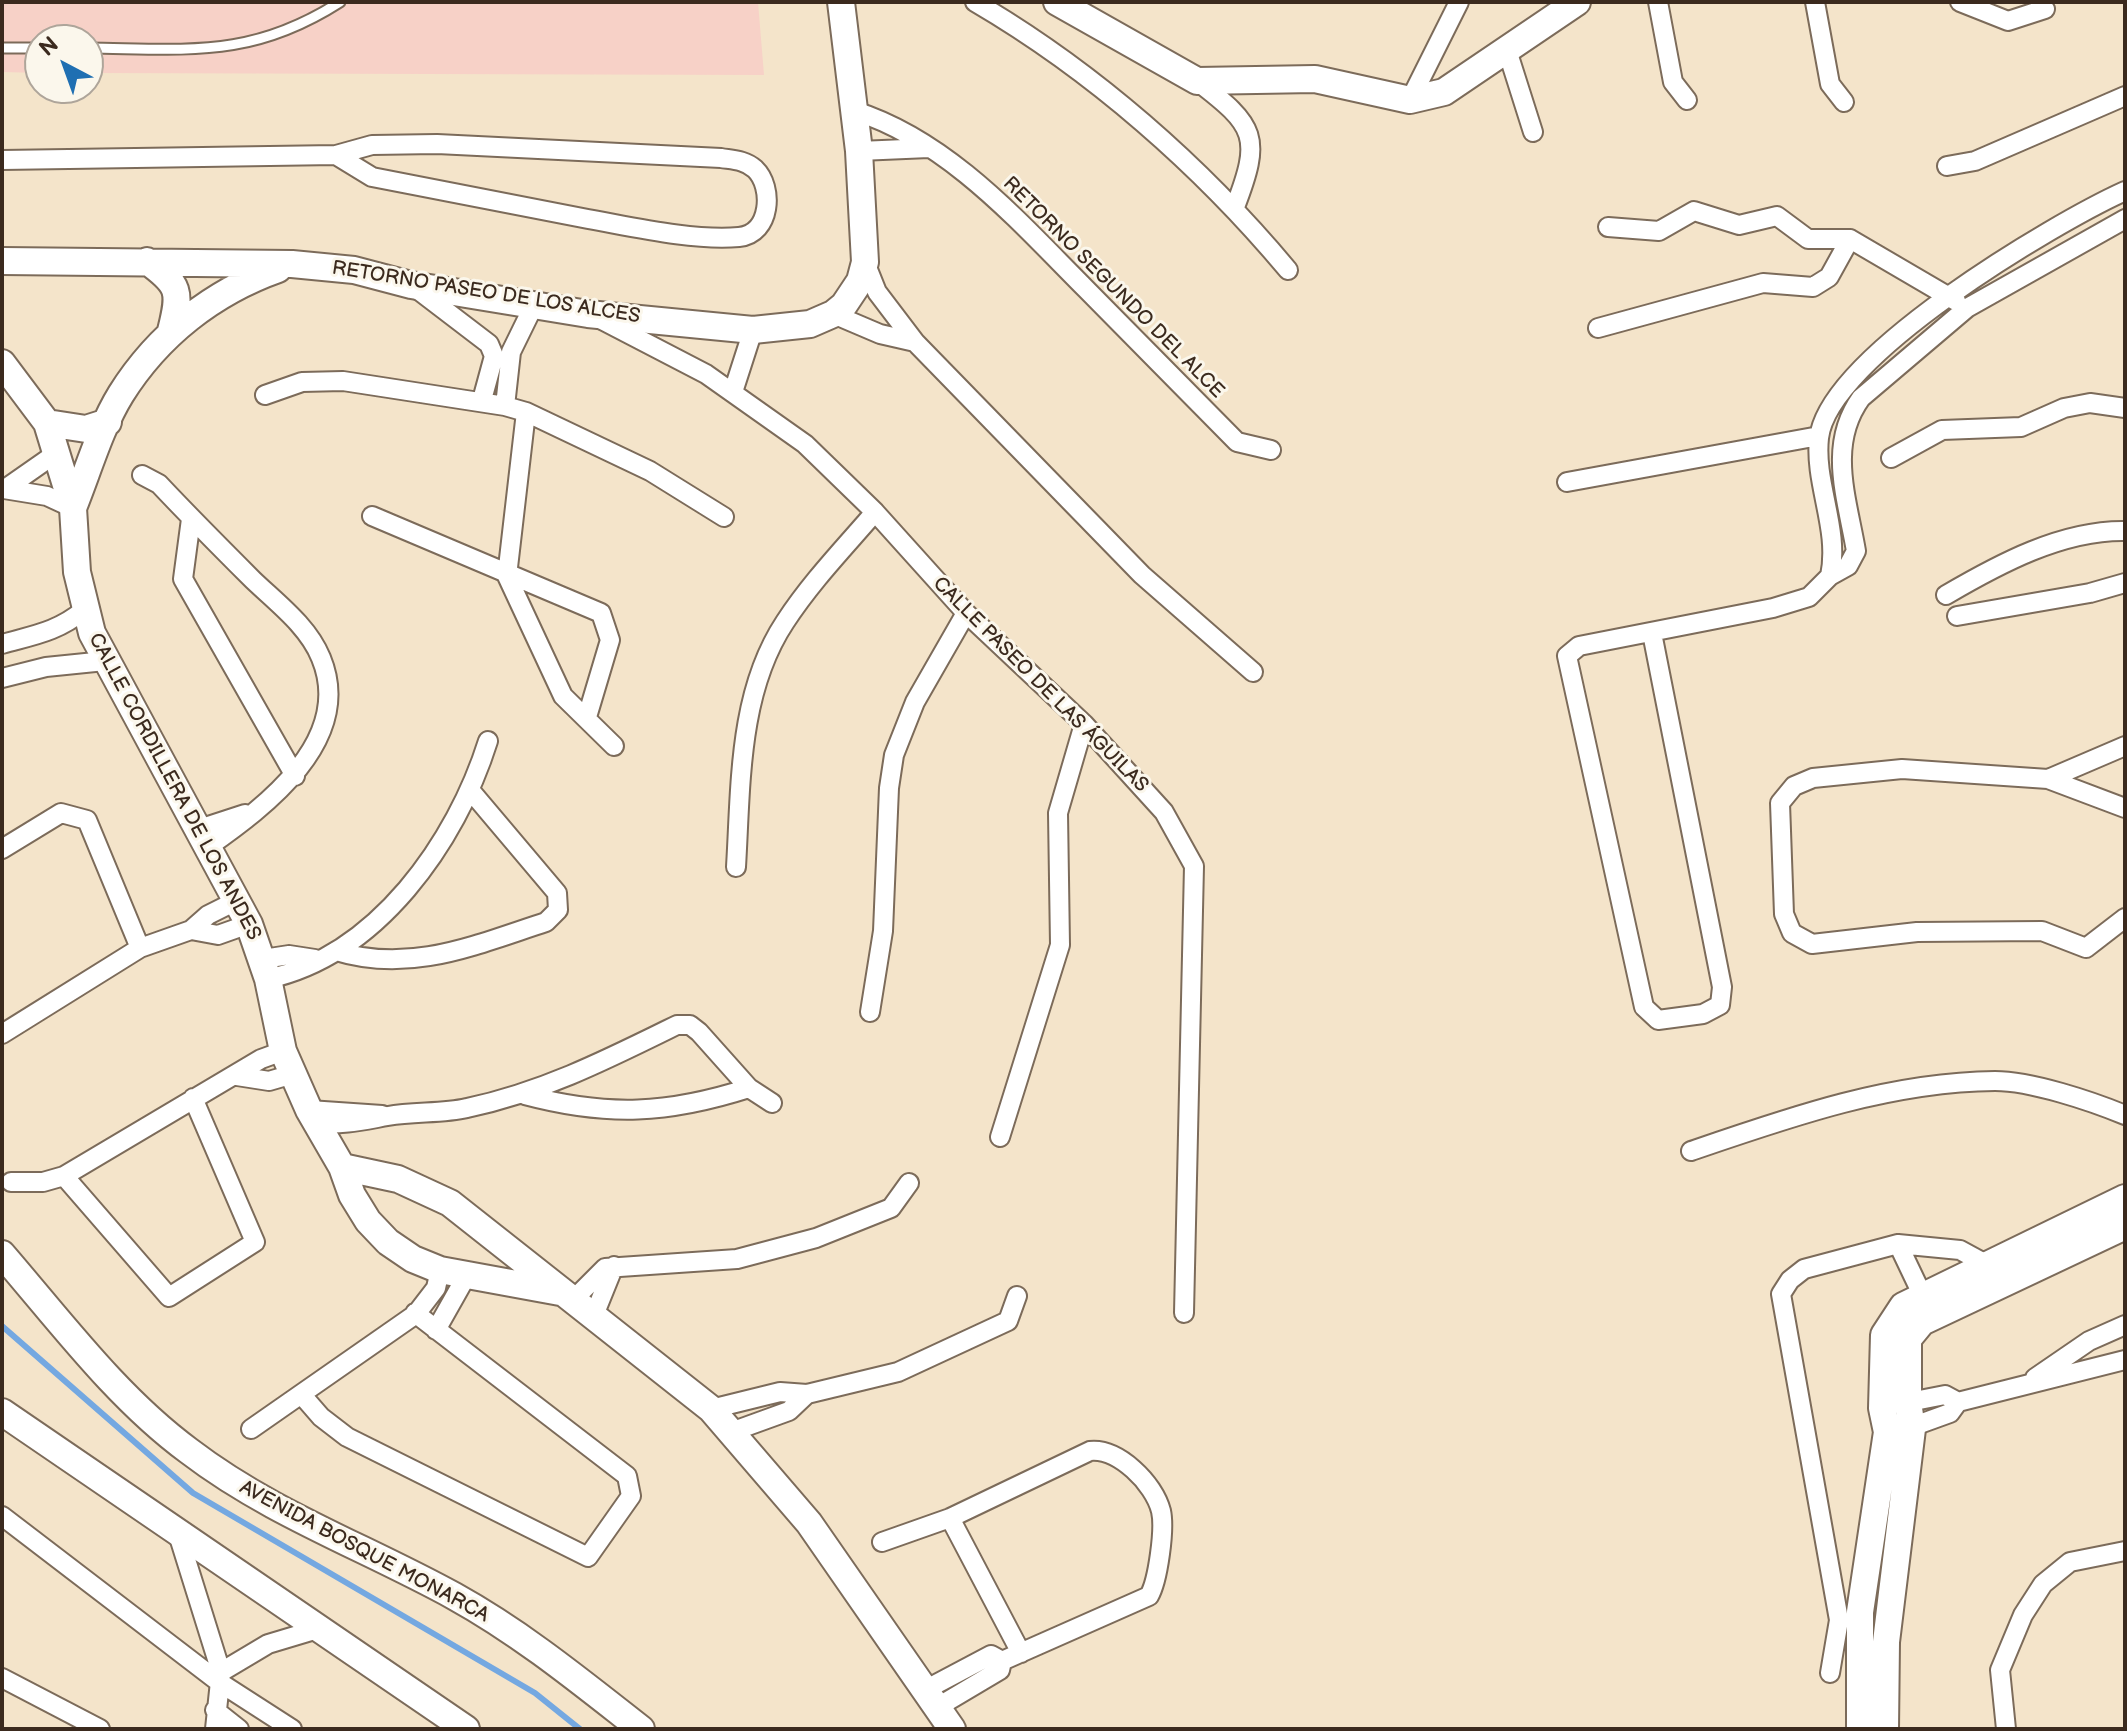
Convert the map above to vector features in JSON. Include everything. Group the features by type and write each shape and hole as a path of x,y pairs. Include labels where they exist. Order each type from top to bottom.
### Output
{"street":[{"path":"841,2 859,151 865,262 877,292 915,342 1142,575 1253,672"},
{"path":"975,2 1088,80 1235,207 1288,270"},
{"path":"1057,2 1197,81 1238,117 1252,144 1251,165 1235,207"},
{"path":"1410,100 1459,2"},
{"path":"1197,81 1315,79 1410,100 1444,92 1577,2"},
{"path":"1658,2 1673,82 1687,100"},
{"path":"1815,2 1830,84 1844,102"},
{"path":"1960,2 2008,21 2045,9"},
{"path":"1507,50 1533,132"},
{"path":"1947,166 1975,161 2125,96"},
{"name":"RETORNO SEGUNDO DEL ALCE","path":"855,111 894,125 929,148 1006,209 1237,442 1271,450"},
{"path":"2,160 336,155 372,145 437,144 721,158 743,161 761,176 766,186 765,214 755,231 738,237 645,230 372,177 336,155"},
{"path":"859,151 929,148"},
{"path":"1830,576 1833,544 1819,436 1830,411 1849,383 1895,338 1948,296 2052,229 2125,191"},
{"path":"1608,227 1659,231 1694,211 1739,225 1777,216 1808,239 1850,239 1967,308"},
{"path":"1652,633 1722,987 1720,1005 1709,1012 1658,1020 1644,1007 1567,656 1579,646 1652,633 1809,597 1830,576 1848,566 1856,551 1839,455 1848,416 1861,398 1967,308 2125,219"},
{"path":"1598,328 1763,283 1813,287 1829,277 1850,239"},
{"path":"147,261 167,276 177,291 179,300 171,331"},
{"path":"6,269 147,261 292,264"},
{"path":"865,262 853,294 833,314 880,334 915,342"},
{"path":"3,489 47,496 73,508 122,393 171,331 228,290 292,264"},
{"name":"RETORNO PASEO DE LOS ALCES","path":"292,264 354,270 411,285 588,314 753,330 797,327 833,314"},
{"path":"411,285 489,344 494,356 493,403"},
{"path":"493,403 511,352 535,303"},
{"name":"CALLE PASEO DE LAS ÁGUILAS","path":"588,314 733,392 805,444 875,512 966,613 1084,724 1164,812 1194,866 1184,1313"},
{"path":"733,392 753,330"},
{"name":"CALLE CORDILLERA DE LOS ANDES","path":"2,363 47,423 73,508 77,572 84,610 105,661 238,900 265,969 288,1062 313,1116 342,1167 352,1195 368,1221 388,1242 413,1259 440,1270 566,1296"},
{"path":"265,395 302,382 343,381 493,403 526,412 650,471 724,517"},
{"path":"1891,458 1942,430 2021,427 2064,408 2090,403 2125,408"},
{"path":"526,412 507,576 563,696 614,746"},
{"path":"47,423 86,429 108,422"},
{"path":"1567,482 1819,436"},
{"path":"3,489 55,454"},
{"path":"1820,458 1839,455"},
{"path":"142,475 159,484 300,626 321,659 327,691 324,719 295,776 263,808 203,838"},
{"path":"736,867 744,742 756,685 784,623 820,575 875,512"},
{"path":"372,516 507,576 601,613 609,628 610,640 587,717"},
{"path":"191,519 183,579 295,776"},
{"path":"1946,595 1996,566 2051,545 2107,531 2125,531"},
{"path":"1957,616 2090,593 2125,583"},
{"path":"2,644 37,638 65,626 84,610"},
{"path":"870,1012 883,931 894,755 915,702 966,613"},
{"path":"37,638 46,667"},
{"path":"2,678 46,667 105,661"},
{"path":"1000,1137 1060,945 1058,813 1084,724"},
{"path":"265,969 289,955 315,959 336,951 378,919 415,881 446,837 470,790 488,741"},
{"path":"2048,779 2125,746"},
{"path":"2125,808 2048,779 1902,769 1813,778 1794,786 1780,803 1784,914 1792,933 1812,944 1917,932 2042,931 2086,948 2125,918"},
{"path":"336,951 384,962 443,955 546,922 558,910 557,893 470,790"},
{"path":"2,849 61,813 87,820 140,948"},
{"path":"2,1034 140,948 191,930 208,915 238,900"},
{"path":"191,930 218,935 249,924"},
{"path":"313,1116 345,1110 388,1116 463,1110 524,1095 576,1076 677,1025 690,1025 699,1032 749,1088 772,1103"},
{"path":"11,1182 43,1182 64,1176 193,1098 237,1076 288,1062"},
{"path":"237,1076 269,1081 288,1062"},
{"path":"1691,1151 1809,1110 1904,1089 1998,1081 2090,1100 2125,1115"},
{"path":"524,1095 569,1106 614,1112 660,1110 706,1102 749,1088"},
{"path":"64,1176 169,1297 255,1242 193,1098"},
{"name":"CALLE CORDILLERA DE LOS ANDES","path":"342,1167 398,1179 424,1190 473,1219 593,1318 711,1409 817,1535 952,1729"},
{"path":"566,1296 596,1273 614,1266 737,1259 816,1238 891,1208 909,1183"},
{"path":"1860,1729 1860,1612 1894,1423 1908,1402 1908,1339 1922,1322 1928,1307 1990,1263 2125,1198"},
{"path":"1885,1729 1894,1423 1884,1335 1903,1306 1928,1307 2008,1282 2125,1226"},
{"path":"436,1330 474,1275 497,1255 495,1237"},
{"path":"1898,1244 1928,1307"},
{"path":"1830,1673 1839,1620 1781,1294 1790,1280 1804,1269 1898,1244 1960,1250 1990,1263 2008,1282"},
{"name":"AVENIDA BOSQUE MONARCA","path":"2,1254 113,1381 188,1451 236,1484 317,1529 455,1596 533,1646 641,1729"},
{"path":"593,1318 614,1266"},
{"path":"251,1429 415,1313 436,1288 440,1270"},
{"path":"711,1409 780,1392 807,1394 898,1372 963,1345 1008,1321 1017,1296"},
{"path":"301,1394 321,1417 347,1437 588,1557 631,1496 627,1476 415,1313"},
{"path":"2025,1385 2089,1341 2125,1325"},
{"path":"1894,1423 1950,1413 1958,1402 2125,1360"},
{"path":"731,1432 789,1411 807,1394"},
{"path":"1908,1402 1945,1395 1958,1402"},
{"path":"2,1412 466,1729"},
{"path":"882,1542 950,1518 1090,1451 1105,1450 1118,1456 1153,1493 1161,1512 1156,1584 1149,1596 1002,1661 991,1655 929,1699"},
{"path":"2,1516 292,1729"},
{"path":"950,1518 1021,1653"},
{"path":"178,1534 220,1677 215,1720 239,1729"},
{"path":"2006,1729 2000,1670 2023,1615 2043,1584 2070,1562 2125,1551"},
{"path":"220,1677 268,1644 318,1629"},
{"path":"2,1678 100,1729"}],"lane":[{"path":"104,48 212,49 267,39 304,25 340,2"},
{"path":"2,48 24,48"}],"shaded area":[{"path":"2,2 758,2 764,75 104,73 104,24 24,24 24,73 2,72"}],"waterway":[{"path":"2,1326 193,1493 535,1693 580,1729"}]}
